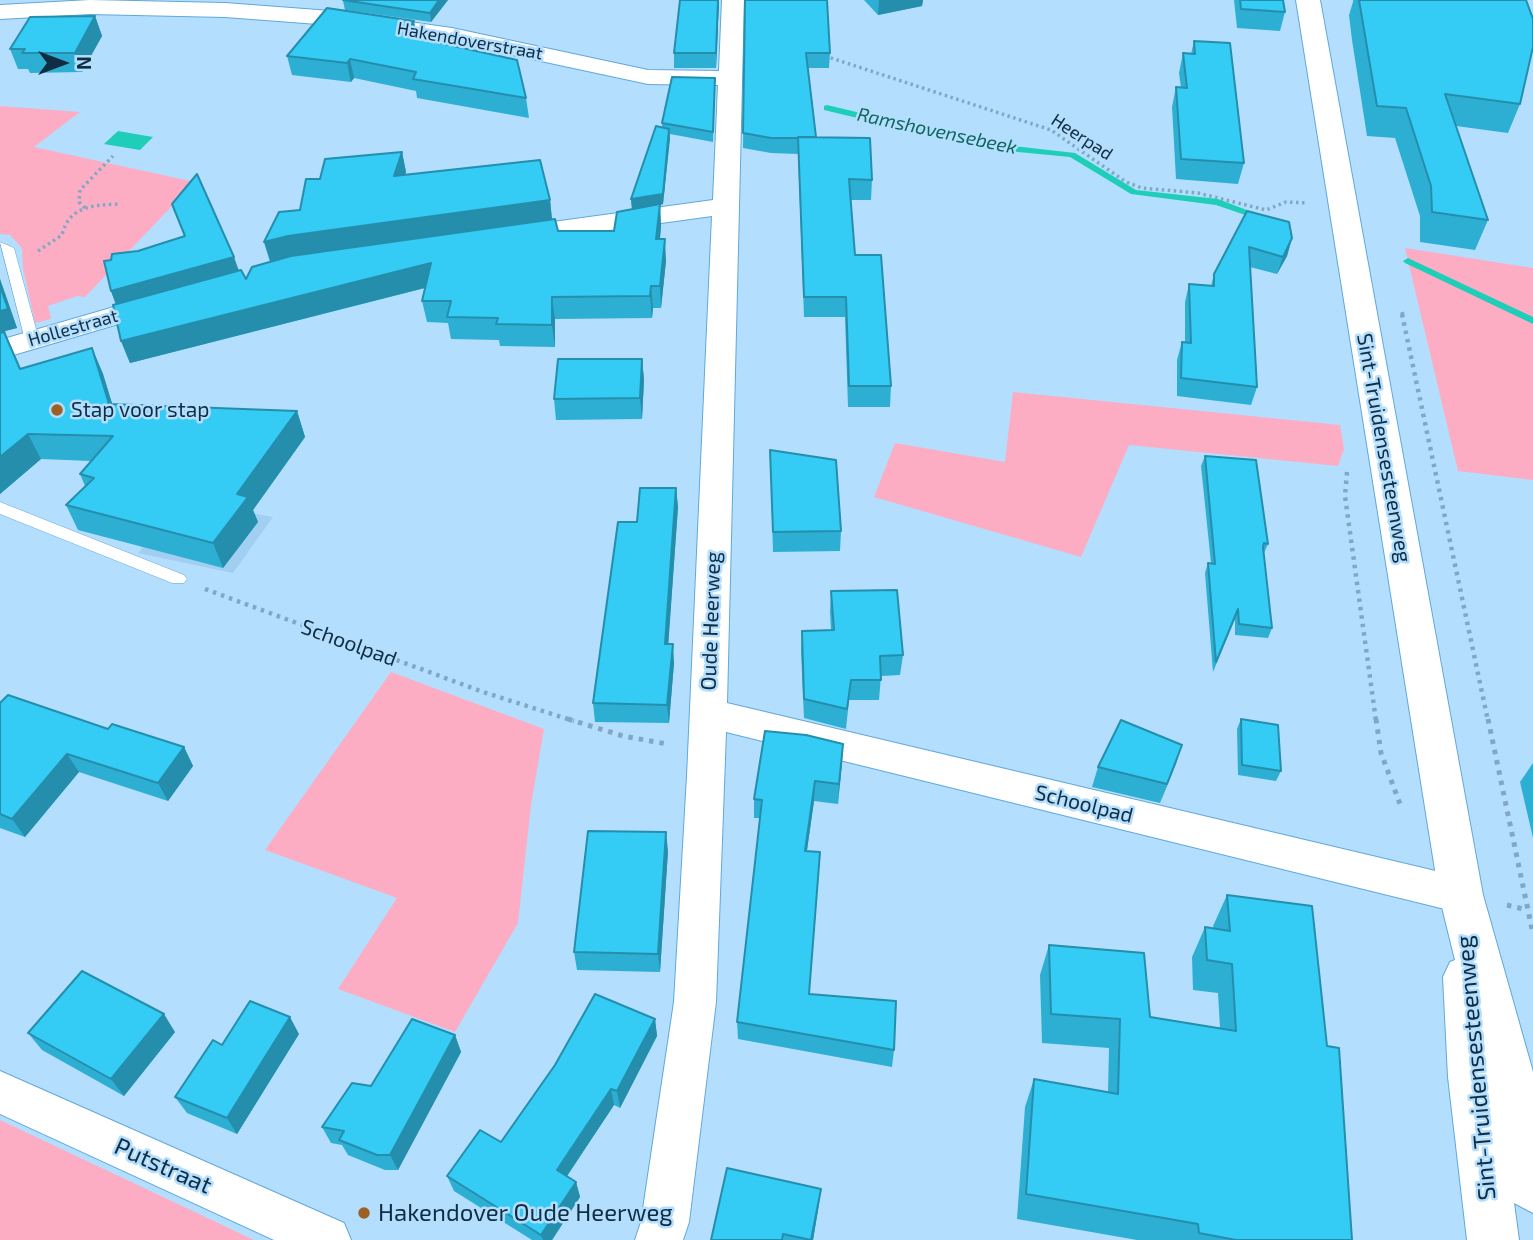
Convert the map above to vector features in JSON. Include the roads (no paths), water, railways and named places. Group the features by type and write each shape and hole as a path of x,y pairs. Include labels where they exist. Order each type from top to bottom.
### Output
{"main road":[{"name":"Sint-Truidensesteenweg","path":"1308,0 1461,895 1512,1084 1533,1187"},
{"name":"Sint-Truidensesteenweg","path":"1461,895 1472,1077 1493,1240"}],"street":[{"name":"Oude Heerweg","path":"659,1240 665,1222 695,1002 733,0"},
{"name":"Hakendoverstraat","path":"0,12 94,4 331,18 452,35 648,77 730,78"},
{"path":"482,240 724,206"},
{"name":"Hollestraat","path":"0,350 188,295"},
{"name":"Schoolpad","path":"707,731 1461,895"},
{"name":"Putstraat","path":"0,1092 327,1240"}],"lane":[{"path":"5,251 32,340"},
{"path":"0,508 178,579"}],"waterway":[{"name":"Ramshovensebeek","path":"827,108 987,146 1072,155 1134,192 1218,202 1260,217"},
{"name":"Ramshovensebeek","path":"1408,261 1533,321"}],"place":[{"name":"Stap voor stap","path":"57,410"},
{"name":"Hakendover Oude Heerweg","path":"364,1213"}]}
